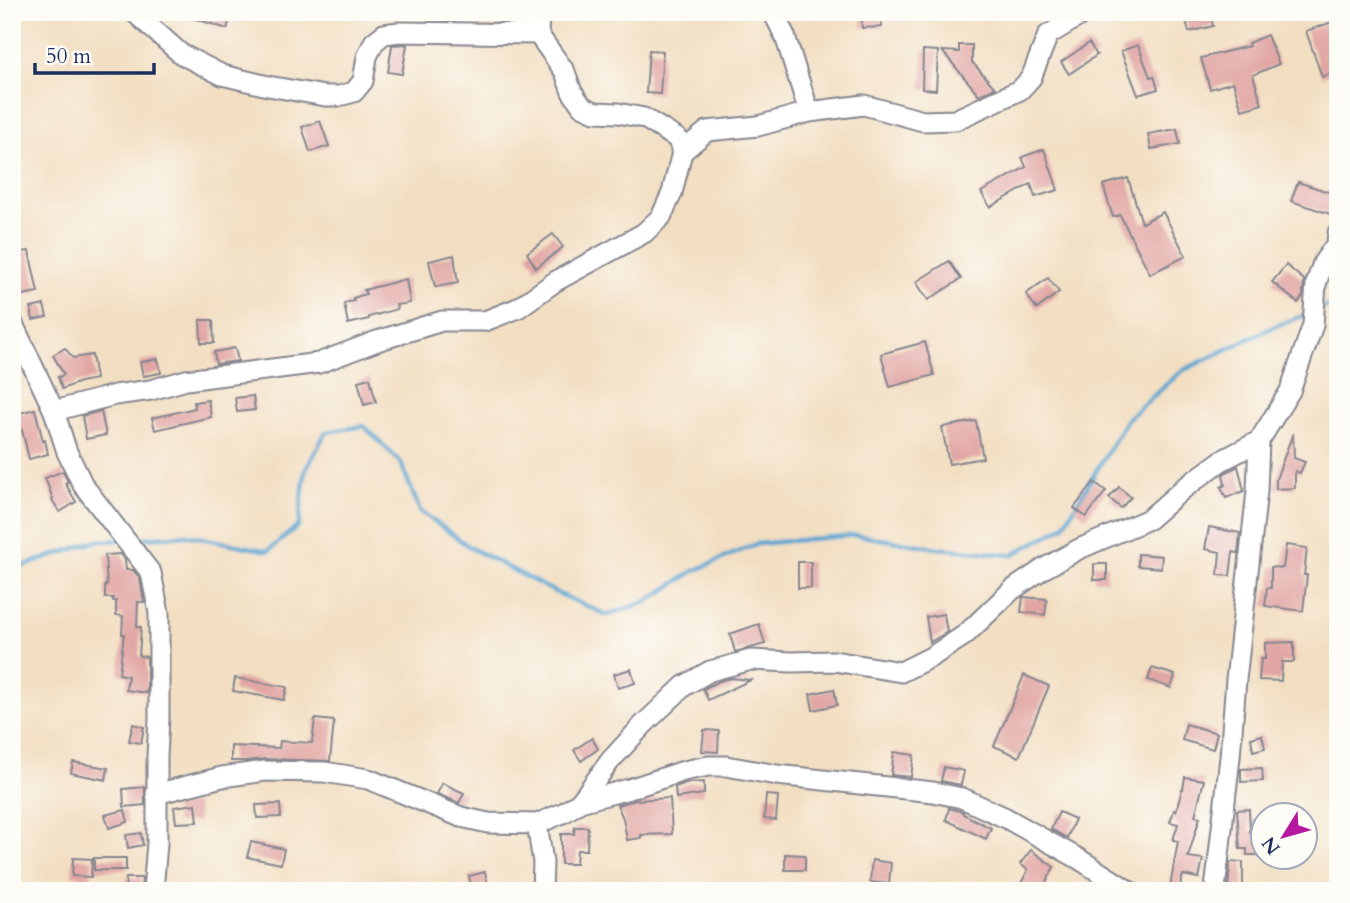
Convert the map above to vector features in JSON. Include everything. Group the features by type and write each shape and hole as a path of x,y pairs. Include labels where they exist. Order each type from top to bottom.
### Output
{"street":[{"path":"134,12 181,54 222,75 325,96 354,92 363,81 367,57 374,42 384,34 538,34"},
{"path":"54,411 186,380 318,363 442,321 485,321 518,309 556,281 644,233 661,217 672,193 682,152 677,139 644,118 595,112 582,106 572,92 565,72 538,34 539,12"},
{"path":"773,12 785,36 808,112"},
{"path":"682,152 707,131 758,126 808,112 863,105 923,121 955,120 1020,90 1031,78 1048,35 1086,12"},
{"path":"1214,891 1230,757 1259,441 1290,391 1314,325 1316,284 1336,243 1338,233"},
{"path":"12,322 54,411 67,452 83,485 151,573 159,613 157,843 153,891"},
{"path":"580,802 610,761 643,725 684,686 710,671 751,660 834,661 901,672 965,635 1012,590 1043,569 1079,549 1149,519 1221,461 1259,441"},
{"path":"156,794 222,777 254,772 324,772 368,779 461,817 488,823 537,824 580,802 684,771 708,766 726,766 777,775 933,792 961,798 1006,818 1129,891"},
{"path":"537,824 543,862 542,891"}],"building":[{"path":"184,12 232,12 227,29 184,15"},
{"path":"861,12 881,12 882,27 862,28"},
{"path":"1184,12 1210,12 1213,26 1189,32"},
{"path":"1338,20 1338,71 1322,77 1306,31"},
{"path":"1267,35 1279,64 1253,75 1262,104 1242,110 1233,82 1210,89 1201,58 1249,46 1248,43"},
{"path":"1089,43 1097,55 1069,74 1061,62"},
{"path":"392,45 407,45 402,74 388,72"},
{"path":"959,45 972,45 972,62 995,88 979,95 942,51 959,52"},
{"path":"1138,45 1150,77 1154,76 1158,89 1138,95 1121,51"},
{"path":"649,50 663,51 660,94 646,93"},
{"path":"923,50 938,51 936,90 922,89"},
{"path":"320,121 329,146 310,152 302,127"},
{"path":"1177,129 1180,144 1151,149 1148,134"},
{"path":"1044,149 1058,190 1035,197 1031,184 990,207 981,192 1026,167 1022,157"},
{"path":"1128,178 1142,223 1163,212 1186,256 1150,274 1120,215 1113,217 1103,185"},
{"path":"1298,182 1338,195 1333,215 1291,201"},
{"path":"553,234 563,247 536,268 527,253"},
{"path":"29,251 38,292 17,296 12,253"},
{"path":"454,255 458,283 435,287 429,261"},
{"path":"949,261 961,279 928,300 916,282"},
{"path":"1286,265 1304,280 1303,296 1298,303 1272,282"},
{"path":"1048,278 1059,292 1037,309 1026,294"},
{"path":"406,279 410,303 396,305 397,309 348,324 344,303 366,294 364,290"},
{"path":"44,305 47,317 33,320 31,308"},
{"path":"200,320 213,320 214,343 201,343"},
{"path":"925,342 934,375 890,387 881,354"},
{"path":"65,348 73,358 92,355 96,379 62,389 58,377 64,375 53,355"},
{"path":"235,348 238,361 216,364 214,352"},
{"path":"158,359 161,373 143,376 140,362"},
{"path":"370,378 376,402 364,405 358,381"},
{"path":"253,396 255,410 237,412 235,398"},
{"path":"208,400 211,417 155,430 152,418 195,408 194,402"},
{"path":"35,409 48,454 29,459 15,414"},
{"path":"101,411 106,435 86,439 82,416"},
{"path":"976,421 983,458 949,464 942,427"},
{"path":"1293,433 1294,458 1305,462 1300,473 1295,471 1295,488 1276,489 1276,479"},
{"path":"1238,466 1244,491 1226,498 1221,487 1225,485 1223,474"},
{"path":"63,471 68,482 65,483 76,502 60,512 52,500 45,478"},
{"path":"1094,482 1106,491 1086,517 1074,508"},
{"path":"1119,487 1131,497 1121,508 1109,498"},
{"path":"1209,527 1240,533 1238,553 1233,552 1230,576 1218,575 1220,552 1205,549"},
{"path":"1286,545 1307,548 1303,611 1265,606 1267,588 1271,588 1271,567 1283,568"},
{"path":"121,554 126,570 133,570 140,578 144,602 138,602 137,627 141,627 139,656 147,657 147,693 126,690 128,676 119,674 124,634 123,616 116,615 116,601 113,601 113,598 105,598 105,555"},
{"path":"1138,554 1162,556 1161,568 1138,566"},
{"path":"798,562 811,562 811,588 798,588"},
{"path":"1094,564 1107,564 1107,580 1094,580"},
{"path":"1023,597 1047,599 1045,615 1021,612"},
{"path":"944,614 947,632 930,642 926,617"},
{"path":"759,624 765,644 735,652 730,634"},
{"path":"1294,642 1294,662 1282,662 1281,681 1259,680 1261,659 1265,659 1265,643"},
{"path":"1152,668 1175,675 1171,688 1148,680"},
{"path":"631,669 635,683 618,688 614,674"},
{"path":"1024,675 1049,686 1019,757 994,746"},
{"path":"235,678 287,687 284,700 233,691"},
{"path":"730,678 751,680 708,700 703,689"},
{"path":"834,689 837,705 813,710 810,694"},
{"path":"315,719 334,721 330,761 231,761 231,746 279,748 280,741 312,743"},
{"path":"133,724 144,727 141,743 129,741"},
{"path":"1186,724 1217,733 1213,749 1182,740"},
{"path":"704,730 719,731 718,752 702,751"},
{"path":"1262,735 1265,748 1253,751 1251,738"},
{"path":"592,738 598,749 581,761 574,750"},
{"path":"894,752 914,755 911,777 891,775"},
{"path":"73,762 108,768 106,780 71,773"},
{"path":"944,767 964,771 961,785 941,781"},
{"path":"1262,768 1263,781 1241,782 1241,769"},
{"path":"1185,777 1204,780 1195,816 1200,817 1188,857 1203,859 1199,878 1183,875 1179,889 1170,887 1178,841 1173,840 1178,824 1170,822 1174,810 1176,811"},
{"path":"704,782 704,794 676,798 675,787"},
{"path":"442,783 464,793 459,803 437,794"},
{"path":"145,787 145,805 124,807 123,789"},
{"path":"766,795 778,796 776,820 764,819"},
{"path":"670,798 672,834 641,835 641,838 627,840 623,818 617,805 636,800"},
{"path":"196,804 198,822 176,823 174,807"},
{"path":"280,804 281,817 257,818 256,805"},
{"path":"949,808 963,812 991,828 986,839 946,820"},
{"path":"1248,809 1248,855 1247,849 1240,849 1237,810"},
{"path":"125,810 128,822 109,828 105,815"},
{"path":"1059,812 1075,819 1067,838 1051,829"},
{"path":"575,827 588,827 587,850 577,850 576,864 561,864 561,834 574,834"},
{"path":"141,833 143,845 128,848 126,835"},
{"path":"251,842 284,849 281,864 247,857"},
{"path":"1031,850 1054,867 1042,891 1027,891 1019,887 1028,870 1020,864"},
{"path":"785,854 805,855 805,870 785,870"},
{"path":"73,858 92,859 91,877 72,876"},
{"path":"94,858 126,858 126,870 94,870"},
{"path":"872,860 891,863 889,884 870,882"},
{"path":"1230,862 1243,862 1243,891 1228,891"},
{"path":"485,872 488,885 471,889 469,876"},
{"path":"126,878 142,878 141,891 125,891"}],"waterway":[{"path":"1320,309 1338,302"},
{"path":"131,539 186,535 268,551 299,525 305,471 326,432 364,426 401,463 420,511 471,548 557,593 607,615 646,602 694,571 756,544 856,535 938,548 1012,555 1063,527 1127,419 1182,371 1273,327 1308,314"},
{"path":"12,570 96,541 119,540"}]}
